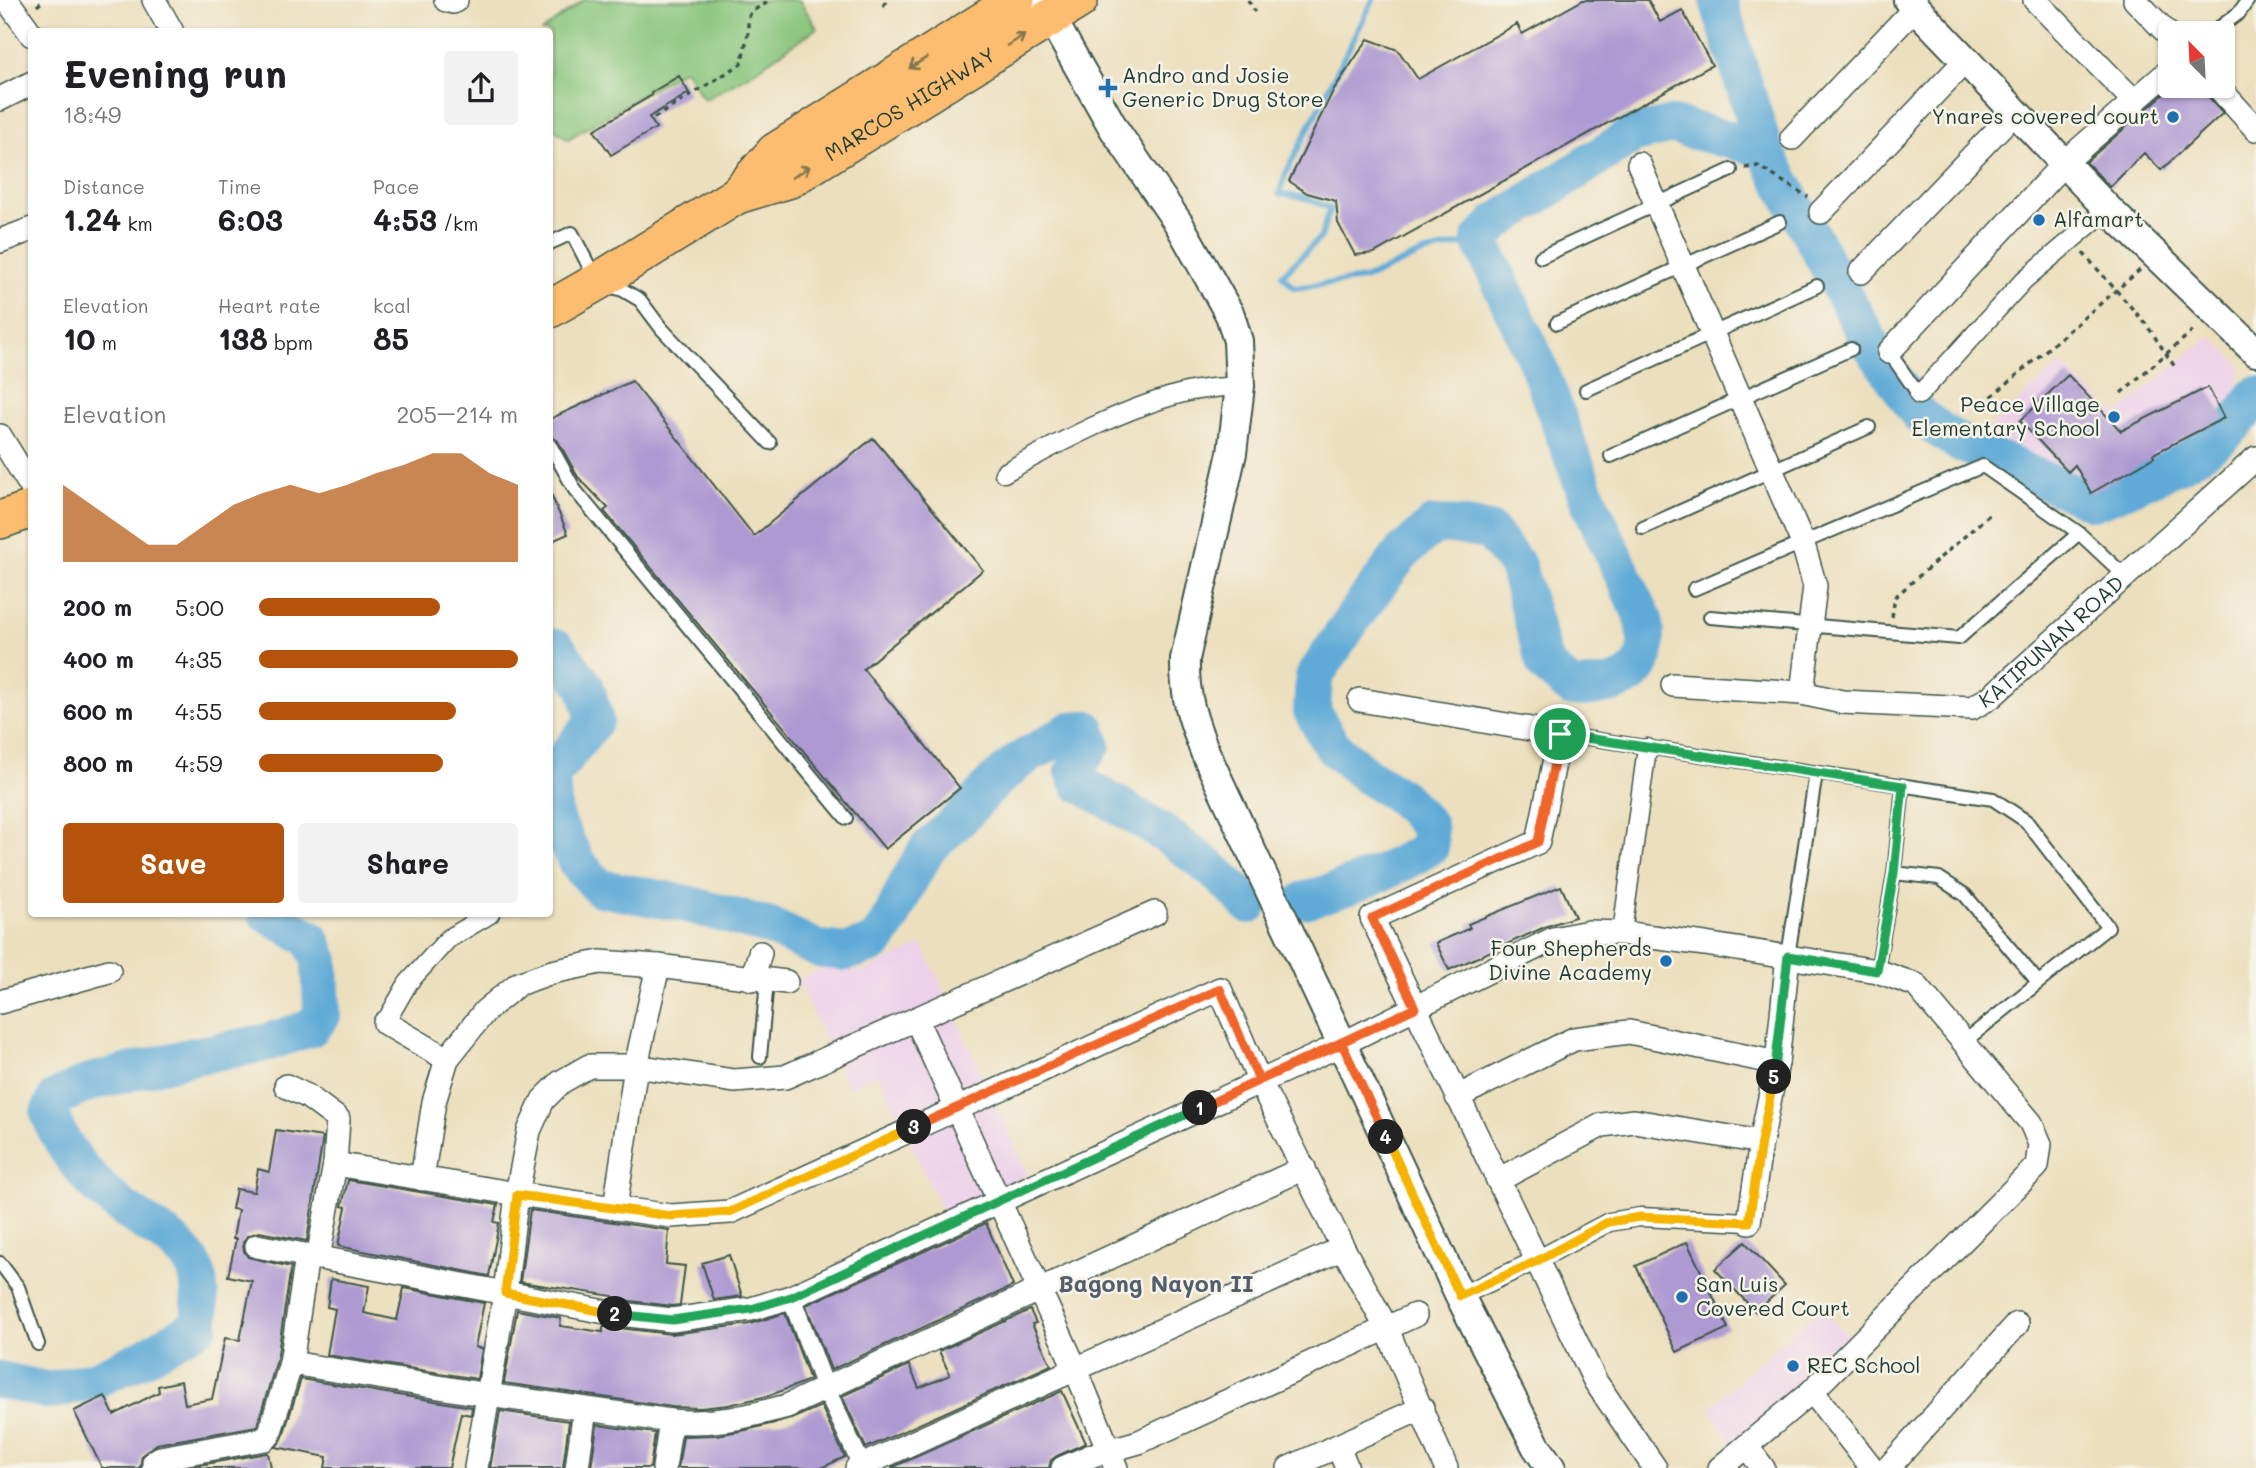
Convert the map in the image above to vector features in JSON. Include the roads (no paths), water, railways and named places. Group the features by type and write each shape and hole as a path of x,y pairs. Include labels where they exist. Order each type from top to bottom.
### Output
{"main road":[{"name":"MARCOS HIGHWAY","path":"737,195 775,152 1016,0"},
{"name":"MARCOS HIGHWAY","path":"553,307 737,195 790,179 1057,5"},
{"path":"0,520 28,510"}],"street":[{"path":"7,0 28,29"},
{"path":"154,0 170,28"},
{"path":"446,0 456,0"},
{"path":"2035,0 2136,102"},
{"path":"2135,0 2158,24"},
{"path":"1792,138 1912,4 2108,209 2256,352"},
{"path":"1057,5 1114,129 1179,224 1230,315 1238,341 1240,386 1232,453 1185,659 1184,686 1192,719 1205,752 1460,1296 1536,1446 1551,1468"},
{"path":"1821,212 1967,60"},
{"path":"1889,352 2065,162 2158,81"},
{"path":"0,99 28,85"},
{"path":"2228,98 2256,129"},
{"path":"1860,272 2016,111"},
{"path":"1639,164 1802,541 1815,586 1802,693"},
{"path":"1919,395 2024,280 2108,209"},
{"path":"0,241 28,230"},
{"path":"1004,473 1049,447 1148,405 1186,392 1240,386"},
{"path":"0,436 28,482"},
{"name":"KATIPUNAN ROAD","path":"1673,685 1802,693 1842,702 1972,708 1991,697 2256,458"},
{"path":"1360,700 1560,734 1538,842 1372,918 1595,1381 1655,1468"},
{"path":"1622,933 1647,748"},
{"path":"476,1468 529,1131 543,1100 561,1082 589,1066 636,1066 734,1080 786,1077 1155,913"},
{"path":"447,1059 385,1023 408,983 448,939 485,917"},
{"path":"257,1246 611,1313 672,1320 751,1309 791,1297 1342,1044 1553,939 1589,932 1622,933 1877,971 1916,985 2031,1123 2040,1144 2037,1166 1812,1391 1720,1468"},
{"path":"422,1179 434,1102 447,1059 485,1011 518,985 552,972 600,962 658,966 768,981 760,953"},
{"path":"1460,1296 1537,1261 1608,1222 1640,1217 1749,1222 1777,1063 1788,956"},
{"path":"615,1208 636,1066 658,966"},
{"path":"0,1002 109,971"},
{"path":"335,1164 517,1195 671,1216 730,1212 1220,989 1259,1080 1343,1248 1387,1327 1446,1468"},
{"path":"916,1019 1076,1370 1113,1459"},
{"path":"1457,1097 1574,1039 1629,1032 1777,1063"},
{"path":"154,1468 154,1462 160,1458 265,1439 270,1435 291,1363 335,1164 338,1119 307,1096 286,1086"},
{"path":"1498,1181 1602,1125 1634,1121 1761,1142"},
{"path":"291,1363 671,1421 701,1424 744,1417 787,1406 1304,1168"},
{"path":"791,1297 825,1387 860,1467 1343,1248"},
{"path":"1063,1468 1113,1459 1139,1442 1415,1315"},
{"path":"1888,1468 2017,1324"},
{"path":"1812,1391 1872,1468"},
{"path":"1289,1468 1422,1408"},
{"path":"577,1468 585,1409"},
{"path":"664,1468 671,1421"},
{"path":"1338,1446 1347,1468"},
{"path":"1747,1447 1763,1468"}],"lane":[{"path":"2228,21 2239,13 2248,0"},
{"path":"1541,257 1731,170"},
{"path":"1556,323 1780,222"},
{"path":"553,242 572,233 597,282 623,290 640,300 661,328 770,443"},
{"path":"1586,390 1816,286"},
{"path":"1611,456 1851,349"},
{"path":"1889,352 1919,395"},
{"path":"1643,528 1869,427"},
{"path":"553,450 575,490 846,818"},
{"path":"1694,589 1983,466 2079,533 2126,577"},
{"path":"1710,617 1959,638 2079,533"},
{"path":"1560,734 1993,799 2026,821 2108,927 1965,1041"},
{"path":"1788,956 1816,773"},
{"path":"1877,971 1894,873 1903,786"},
{"path":"1894,873 1939,878 1965,895 2038,982"},
{"path":"760,1057 768,981"},
{"path":"0,1263 19,1287 37,1338"}],"waterway":[{"path":"1373,0 1286,173 1279,194 1302,197 1330,208 1321,237 1282,275 1294,288 1364,279 1423,253 1480,240"},
{"path":"1718,0 1764,149"},
{"path":"1305,900 1370,878 1430,847 1428,825 1401,797 1366,775 1332,746 1312,711 1314,677 1401,554 1433,525 1490,531 1517,566 1545,665 1572,688 1619,682 1639,667 1646,640 1644,620 1590,504 1537,362 1480,240 1497,222 1634,134 1672,125 1764,149 1873,348 1920,416 1956,441 2093,502 2148,479 2204,449 2233,426 2256,395"},
{"path":"553,647 557,648 585,686 595,720 553,773"},
{"path":"553,804 554,818 577,863 600,888 687,904 771,927 818,949 846,952 875,943 890,921 928,848 960,819 994,782 1019,761 1071,730 1087,729 1092,745 1074,771 1079,783 1190,852 1211,868 1249,905"},
{"path":"0,1380 50,1391 96,1379 143,1358 200,1325 198,1279 189,1258 175,1243 119,1205 94,1183 73,1157 49,1113 56,1098 91,1082 189,1057 265,1043 311,1028 322,1015 320,961 311,939 272,917"}],"place":[{"name":"Andro and Josie Generic Drug Store","path":"1108,88"},
{"name":"Ynares covered court","path":"2173,117"},
{"name":"Alfamart","path":"2039,220"},
{"name":"Peace Village Elementary School","path":"2114,417"},
{"name":"Four Shepherds Divine Academy","path":"1666,961"},
{"name":"San Luis Covered Court","path":"1682,1297"},
{"name":"REC School","path":"1793,1366"}],"district":[{"name":"Bagong Nayon II","path":"1156,1284"}]}
